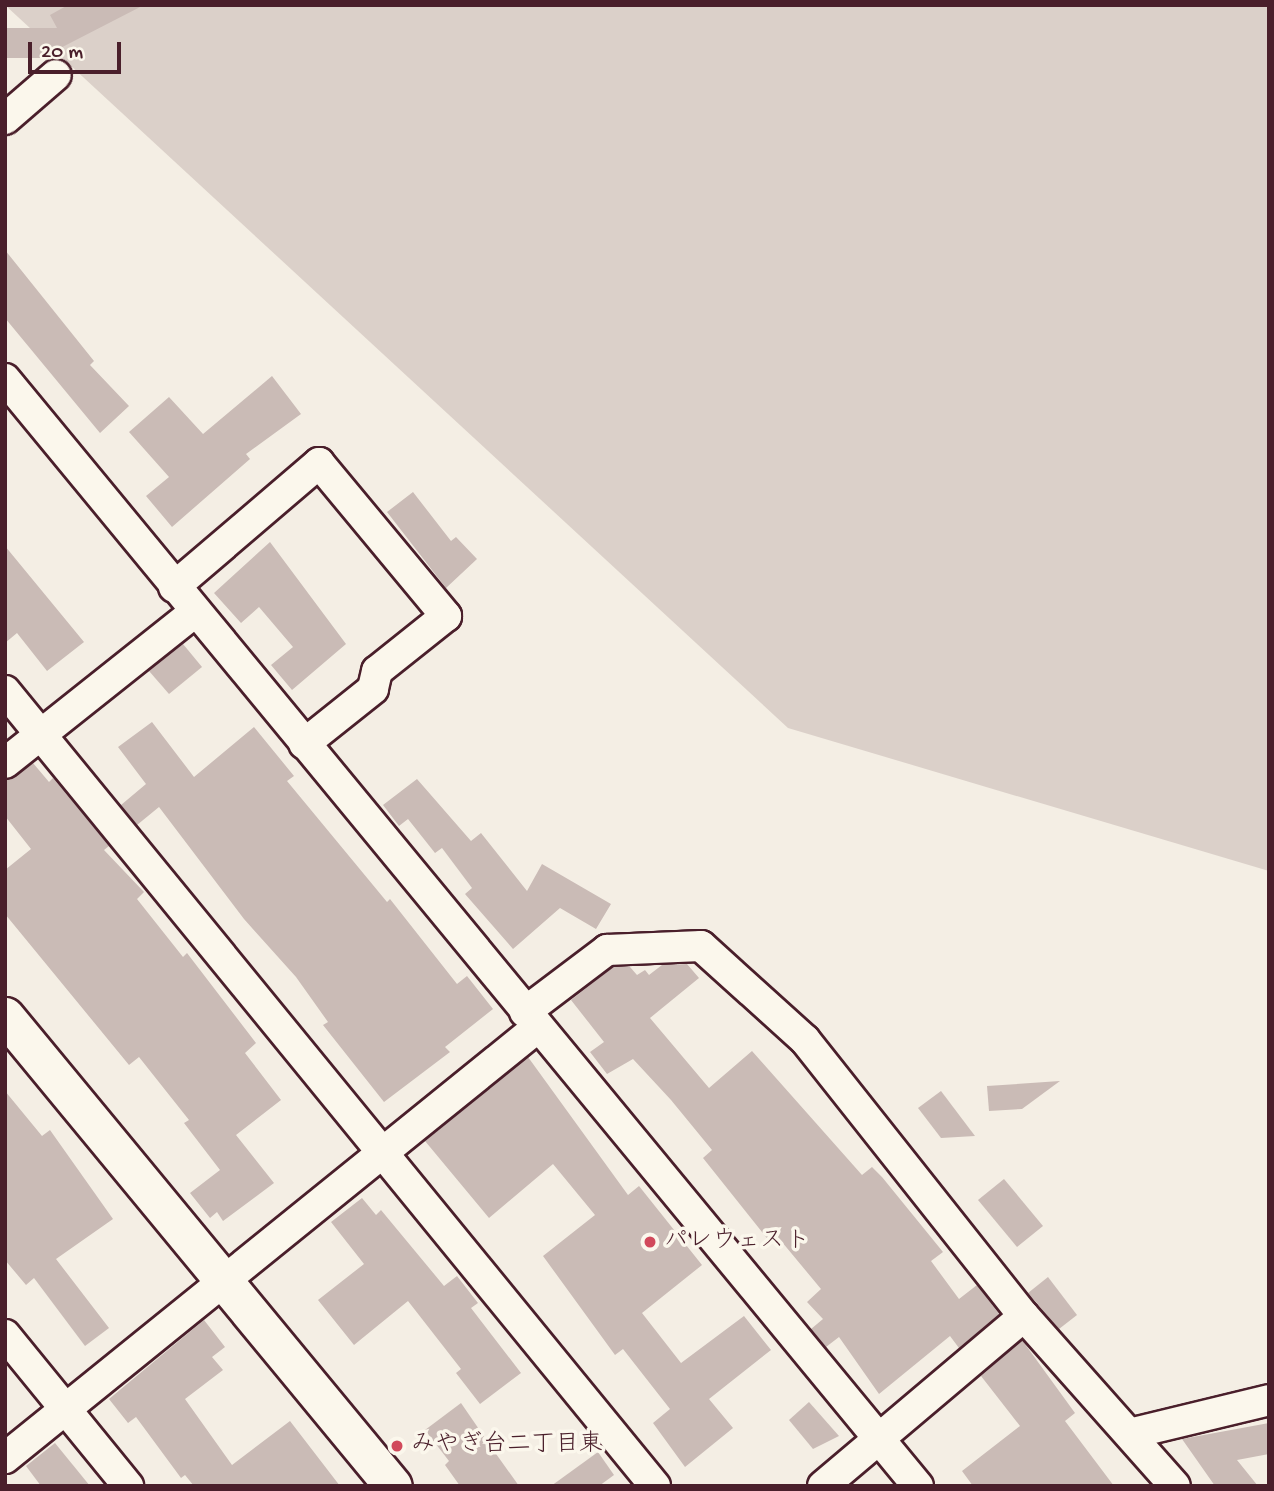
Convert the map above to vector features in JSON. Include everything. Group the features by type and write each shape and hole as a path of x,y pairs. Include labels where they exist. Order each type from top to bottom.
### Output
{"street":[{"path":"5,119 56,75"},
{"path":"5,379 918,1486"},
{"path":"174,587 319,463 446,616 377,671 373,689 304,744"},
{"path":"5,763 195,612"},
{"path":"5,691 387,1153 655,1486"},
{"path":"5,1458 225,1286 387,1153 607,950 701,946 805,1040 1024,1316 1133,1433 1175,1486"},
{"path":"5,1016 225,1286 393,1486"},
{"path":"823,1486 881,1440 1024,1316"},
{"path":"5,1335 128,1486"},
{"path":"1133,1433 1269,1400"}],"shaded area":[{"path":"5,5 1269,5 1269,871 788,728"}],"building":[{"path":"68,5 144,5 41,58 5,58 5,28 57,28 50,15"},
{"path":"5,250 94,361 90,365 129,406 100,433 5,318"},
{"path":"272,376 301,414 246,454 250,459 172,527 146,496 169,477 129,432 169,397 203,434"},
{"path":"413,492 451,541 456,537 477,559 446,588 387,512"},
{"path":"270,542 346,644 292,690 271,665 293,647 259,607 241,623 214,593"},
{"path":"5,546 84,642 47,671 17,633 5,643"},
{"path":"183,644 202,667 169,694 149,671"},
{"path":"152,722 194,777 254,727 294,776 287,781 387,902 390,899 457,984 467,976 493,1009 445,1047 450,1052 384,1102 323,1025 328,1022 296,977 244,919 159,807 137,825 121,805 146,784 118,747"},
{"path":"33,763 49,782 53,778 109,846 104,850 144,892 137,899 183,957 187,953 256,1043 245,1053 281,1100 236,1135 274,1183 223,1221 217,1212 210,1218 190,1193 220,1170 184,1123 189,1120 139,1057 129,1065 5,914 5,870 31,849 5,816 5,780"},
{"path":"417,779 471,841 481,833 527,891 542,864 611,904 596,929 560,908 513,949 465,894 472,888 442,848 435,853 408,819 399,826 383,805"},
{"path":"687,964 699,978 650,1018 709,1088 752,1051 862,1175 872,1167 882,1177 943,1252 931,1261 959,1299 977,1285 999,1314 959,1348 950,1336 879,1394 839,1337 826,1347 811,1329 823,1319 807,1302 821,1289 777,1236 770,1242 703,1158 712,1150 671,1100 633,1059 607,1074 590,1052 604,1042 571,1000 613,967 630,967 637,975 645,970 649,975 662,965"},
{"path":"528,1057 628,1195 639,1186 702,1265 642,1313 681,1363 744,1316 771,1350 709,1399 733,1428 685,1467 653,1423 670,1409 623,1349 615,1355 543,1256 595,1215 553,1164 489,1218 425,1141"},
{"path":"1060,1081 1022,1109 989,1111 987,1086"},
{"path":"5,1091 42,1136 50,1130 113,1219 56,1259 109,1328 85,1346 34,1278 26,1285 5,1260"},
{"path":"941,1091 975,1136 941,1138 918,1108"},
{"path":"1004,1179 1043,1226 1017,1247 978,1200"},
{"path":"362,1198 376,1215 381,1210 444,1286 457,1276 478,1303 471,1308 521,1373 480,1404 456,1373 461,1369 408,1301 354,1345 318,1300 364,1264 331,1222"},
{"path":"1048,1277 1077,1315 1059,1329 1028,1293"},
{"path":"204,1320 225,1347 212,1357 223,1370 185,1399 232,1465 290,1421 340,1486 194,1486 185,1475 181,1478 136,1417 128,1423 109,1399"},
{"path":"1022,1340 1075,1413 1065,1421 1114,1486 973,1486 962,1471 1020,1426 981,1376"},
{"path":"809,1402 839,1436 813,1449 789,1420"},
{"path":"461,1403 519,1486 460,1486 445,1465 449,1461 425,1430"},
{"path":"1269,1423 1269,1454 1237,1460 1258,1486 1215,1486 1182,1439"},
{"path":"55,1443 90,1486 41,1486 26,1466"},
{"path":"598,1452 614,1475 599,1486 551,1486"}],"place":[{"name":"パレウェスト","path":"650,1242"},
{"name":"みやぎ台二丁目東","path":"397,1446"}]}
